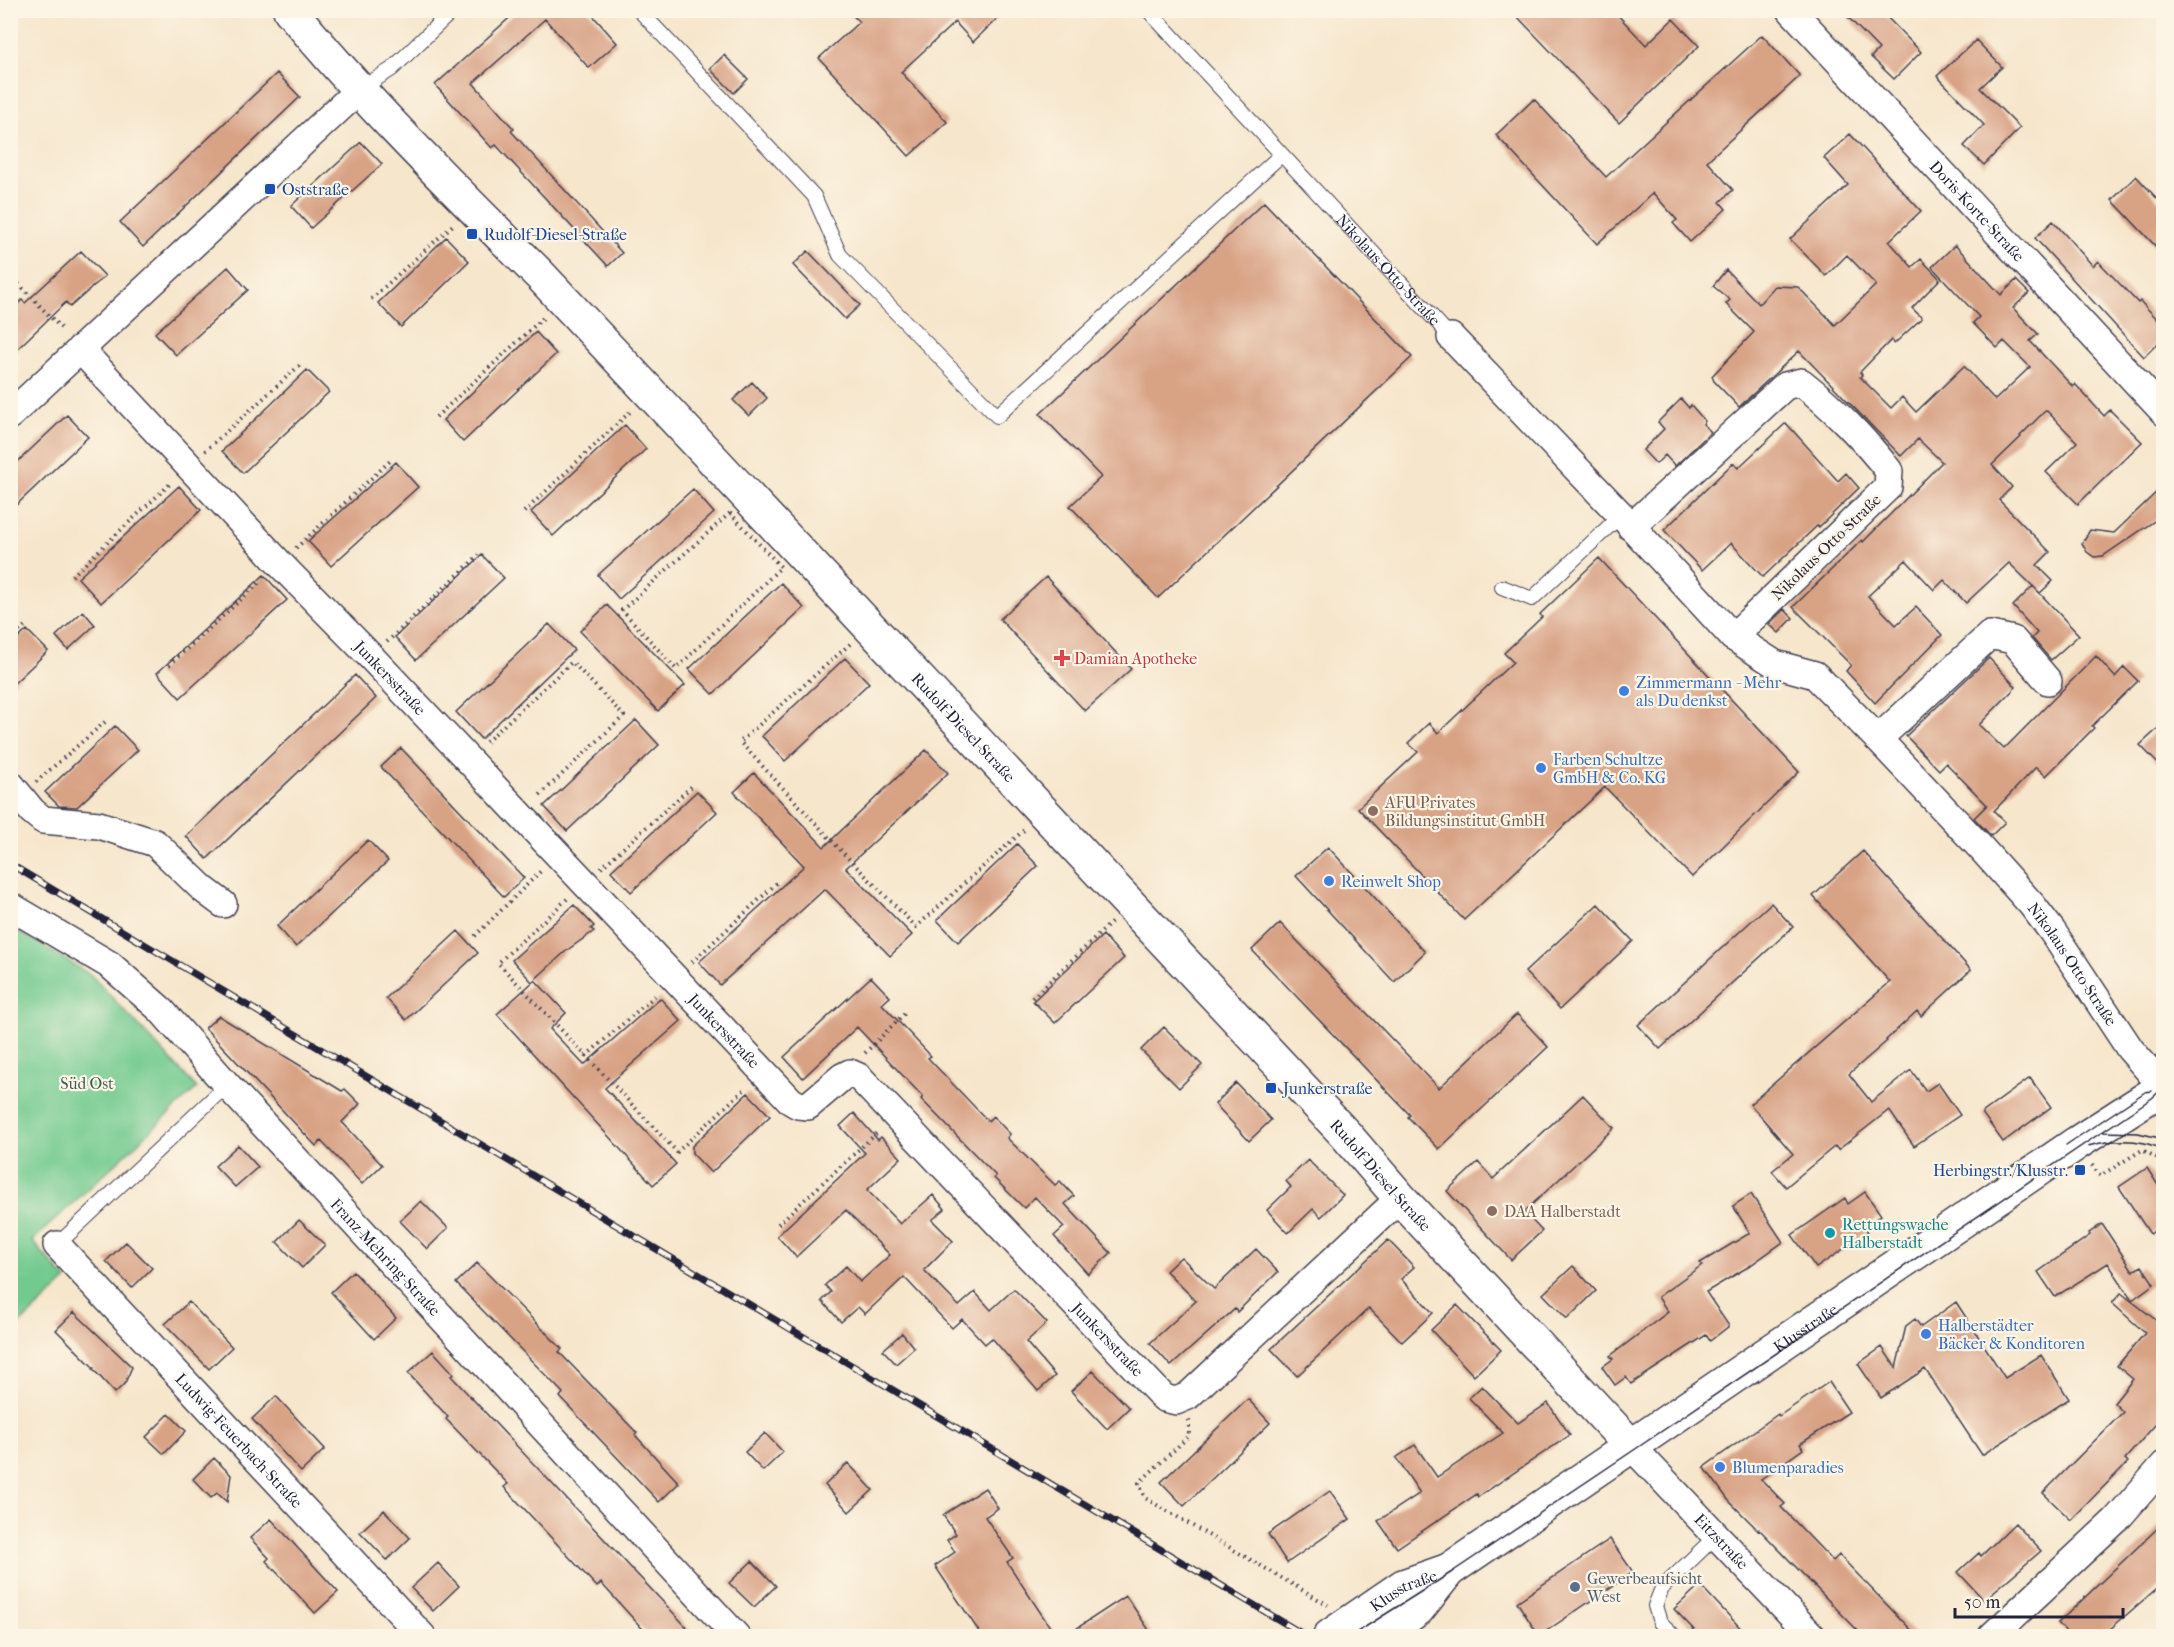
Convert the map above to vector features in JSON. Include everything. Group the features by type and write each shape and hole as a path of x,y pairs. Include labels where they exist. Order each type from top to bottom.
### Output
{"street":[{"name":"Rudolf-Diesel-Straße","path":"290,10 360,89 540,275 1346,1135 1400,1198 1632,1447"},
{"name":"Doris-Korte-Straße","path":"1791,10 2163,412"},
{"path":"10,415 360,89"},
{"name":"Nikolaus-Otto-Straße","path":"1451,337 1733,637 1775,664 1815,675 1878,739 2032,905 2052,931 2130,1049 2163,1087"},
{"name":"Junkersstraße","path":"80,349 279,563 676,977 791,1101 798,1105 808,1106 842,1077 850,1073 859,1077 1164,1398 1176,1401 1188,1396"},
{"name":"Nikolaus-Otto-Straße","path":"1626,521 1785,386 1801,382 1816,393 1879,459 1889,471 1888,487 1733,637"},
{"path":"1878,739 1990,635 2013,640 2048,681"},
{"path":"15,790 32,811 43,820 99,825 155,843 202,889 223,904"},
{"name":"Franz-Mehring-Straße","path":"10,906 110,965 162,1010 227,1085 736,1636"},
{"name":"Klusstraße","path":"1355,1631 1419,1609 1449,1570 2077,1143 2163,1087"},
{"path":"1188,1396 1400,1198"},
{"name":"Ludwig-Feuerbach-Straße","path":"57,1245 422,1636"},
{"name":"Eitzstraße","path":"1632,1447 1812,1636"},
{"path":"1992,1636 2116,1520 2163,1465"}],"lane":[{"path":"360,89 392,69 453,10"},
{"path":"639,10 814,196 840,255 997,416 1281,154"},
{"name":"Nikolaus-Otto-Straße","path":"1148,10 1451,337"},
{"path":"1502,587 1532,599 1626,521"},
{"path":"57,1245 227,1085"},
{"path":"1674,1636 1660,1622 1655,1606 1662,1588 1716,1536"}],"path":[{"path":"371,299 472,207"},
{"path":"10,275 80,349"},
{"path":"436,417 546,315"},
{"path":"524,512 650,393"},
{"path":"730,513 781,567 676,669 622,610 730,513"},
{"path":"371,657 479,555"},
{"path":"10,639 26,625"},
{"path":"868,627 740,742 916,927 1026,827"},
{"path":"468,759 572,662 617,708 624,716 520,814"},
{"path":"15,790 106,721"},
{"path":"475,936 558,854"},
{"path":"1032,999 1130,905"},
{"path":"498,963 677,1152 763,1072"},
{"path":"842,1077 907,1011"},
{"path":"778,1224 896,1115"},
{"path":"2100,1176 2142,1150 2163,1161"},
{"path":"1188,1396 1189,1436 1138,1483 1145,1498 1355,1631"}],"green space":[{"name":"Süd Ost","path":"11,927 91,975 197,1088 32,1241 67,1280 11,1332"}],"building":[{"path":"518,10 588,10 617,43 589,68 545,19 473,83 514,129 511,131 622,253 608,266 496,145 492,148 435,85"},
{"path":"848,10 1006,10 973,42 955,22 901,72 947,122 909,156 819,58 859,22"},
{"path":"1511,10 1613,10 1646,45 1673,19 1699,46 1619,123"},
{"path":"1841,10 1880,10 1921,52 1894,79 1871,57 1879,49"},
{"path":"1762,35 1800,76 1707,161 1733,190 1720,202 1726,209 1690,242 1673,223 1677,220 1653,193 1597,244 1496,135 1534,99 1606,177"},
{"path":"1976,40 2002,67 1980,88 2020,128 1984,165 1964,146 1984,125 1937,76"},
{"path":"724,55 748,79 734,93 710,69"},
{"path":"277,73 300,97 143,247 120,222"},
{"path":"1850,134 1921,211 1889,241 1912,267 1921,259 1940,279 1912,308 1922,318 1894,344 1891,340 1860,372 1862,375 1860,377 1891,408 1902,397 1916,412 1964,366 1995,400 2030,367 2004,341 1997,348 1973,323 1979,317 1932,267 1955,245 2001,295 2016,280 2029,293 2013,308 2038,334 2030,341 2073,387 2075,384 2104,416 2110,410 2142,442 2078,504 2046,472 2077,442 2046,410 1992,465 2012,487 1999,500 2050,552 2037,565 2053,581 2040,593 2009,563 1966,603 1944,580 1934,590 1906,560 1868,596 1896,625 1916,607 1942,635 1875,703 1846,671 1851,665 1793,607 1862,540 1863,542 1942,462 1918,439 1901,456 1799,351 1739,407 1712,376 1754,332 1726,304 1730,300 1713,286 1726,270 1759,304 1775,286 1798,287 1835,325 1876,285 1847,255 1826,276 1790,239 1848,185 1824,158"},
{"path":"361,142 382,164 311,228 291,206"},
{"path":"2136,176 2163,205 2163,254 2112,200"},
{"path":"1264,202 1412,357 1158,598 1070,506 1101,477 1040,414"},
{"path":"2053,221 2093,266 2098,261 2138,303 2140,301 2163,325 2163,338 2144,357 2035,238"},
{"path":"446,237 469,261 401,327 378,303"},
{"path":"81,251 105,276 70,307 66,302 10,356 10,311 22,300 25,303"},
{"path":"808,251 860,305 845,319 793,265"},
{"path":"228,267 248,290 176,355 155,333"},
{"path":"536,332 556,354 463,442 443,420"},
{"path":"307,370 329,392 243,473 222,451"},
{"path":"752,382 767,398 749,416 733,400"},
{"path":"1681,399 1689,408 1691,405 1711,432 1675,466 1665,455 1656,464 1643,450 1664,429 1658,422"},
{"path":"67,415 88,437 10,511 10,469"},
{"path":"1786,423 1838,481 1846,473 1859,488 1763,577 1731,543 1702,570 1664,530 1733,463 1738,468"},
{"path":"625,425 646,449 553,536 531,512"},
{"path":"396,462 418,487 331,566 308,541"},
{"path":"179,486 201,510 101,603 78,578"},
{"path":"2163,486 2163,515 2103,556 2094,557 2087,552 2082,543 2090,530 2114,533"},
{"path":"693,489 714,513 619,599 598,575"},
{"path":"482,555 504,578 416,660 395,637"},
{"path":"1599,558 1799,772 1692,877 1605,787 1464,920 1358,808 1418,752 1408,743 1429,723 1438,733 1513,662 1504,653 1542,617 1540,614"},
{"path":"264,575 287,600 180,698 157,673"},
{"path":"1046,577 1131,669 1085,711 1000,619"},
{"path":"781,583 804,608 713,694 689,669"},
{"path":"2033,586 2079,635 2051,660 2032,638 2037,633 2013,606"},
{"path":"607,605 685,685 658,711 580,631"},
{"path":"1784,609 1793,618 1779,633 1769,624"},
{"path":"83,611 95,625 68,650 56,636"},
{"path":"549,624 574,650 481,739 456,712"},
{"path":"27,630 48,651 10,687 10,646"},
{"path":"2096,656 2115,677 2124,667 2138,681 2046,776 2036,767 1994,811 2005,822 1991,836 1974,818 1987,805 1946,763 1939,770 1906,736 1989,658 2016,687 1979,725 2004,749"},
{"path":"845,658 869,683 785,761 762,736"},
{"path":"355,675 376,698 207,859 186,836"},
{"path":"636,720 659,745 567,831 544,806"},
{"path":"2163,724 2163,769 2140,745"},
{"path":"115,726 138,750 77,807 59,806 45,792"},
{"path":"401,748 524,878 504,897 381,767"},
{"path":"926,750 948,773 846,868 912,935 890,956 825,889 720,985 699,962 804,866 734,792 754,773 824,847"},
{"path":"697,791 717,812 631,892 611,871"},
{"path":"368,840 388,861 296,947 277,926"},
{"path":"1017,844 1038,866 958,942 937,920"},
{"path":"1328,847 1425,952 1394,982 1296,876"},
{"path":"1863,851 1971,970 1921,1016 1917,1011 1849,1074 1871,1102 1911,1070 1926,1091 1938,1083 1960,1115 1914,1146 1889,1110 1838,1150 1835,1146 1786,1187 1772,1171 1793,1154 1750,1104 1890,982 1813,896"},
{"path":"1771,903 1793,927 1660,1049 1638,1025"},
{"path":"1598,904 1633,941 1560,1009 1525,972"},
{"path":"574,905 594,926 591,929 594,931 566,951 532,982 512,960"},
{"path":"1280,923 1439,1088 1517,1014 1548,1047 1439,1149 1408,1117 1410,1115 1252,950"},
{"path":"458,931 478,953 406,1020 386,998"},
{"path":"1103,935 1124,958 1055,1023 1033,1001"},
{"path":"871,977 890,997 882,1004 931,1056 928,1058 988,1121 993,1116 1010,1134 1007,1138 1055,1185 1060,1181 1074,1196 1065,1204 1111,1253 1088,1274 1054,1236 1064,1227 1035,1197 1024,1208 857,1027 803,1078 784,1057"},
{"path":"535,980 566,1013 550,1029 584,1065 660,998 681,1021 605,1088 676,1164 653,1185 497,1014"},
{"path":"219,1016 342,1091 345,1089 360,1104 342,1122 382,1165 362,1184 321,1141 316,1146 205,1028"},
{"path":"1164,1027 1202,1065 1179,1088 1141,1050"},
{"path":"2030,1078 2051,1107 2003,1142 1982,1113"},
{"path":"1236,1083 1271,1120 1249,1141 1215,1104"},
{"path":"748,1093 770,1116 711,1173 692,1153 692,1146"},
{"path":"1583,1095 1614,1128 1524,1212 1542,1231 1511,1260 1447,1191 1478,1162 1493,1179"},
{"path":"854,1113 878,1140 881,1137 901,1158 867,1190 900,1224 933,1195 945,1209 932,1220 953,1241 924,1270 959,1306 975,1292 991,1310 1014,1289 1047,1323 1026,1342 1055,1376 1038,1391 992,1338 985,1344 962,1319 952,1328 904,1277 865,1314 858,1307 841,1322 822,1301 831,1292 825,1285 846,1266 860,1282 890,1255 846,1210 796,1257 777,1236 865,1153 840,1126"},
{"path":"238,1145 258,1167 235,1187 215,1166"},
{"path":"1308,1160 1343,1195 1321,1217 1313,1209 1288,1233 1267,1210 1291,1187 1286,1181"},
{"path":"2147,1168 2163,1193 2163,1225 2150,1234 2119,1187"},
{"name":"Rettungswache Halberstadt","path":"1865,1192 1881,1215 1865,1227 1868,1232 1816,1268 1792,1235 1845,1198 1848,1204"},
{"path":"1751,1194 1783,1242 1748,1267 1706,1292 1729,1326 1710,1341 1706,1335 1631,1384 1626,1377 1615,1385 1602,1367 1613,1359 1610,1356 1668,1312 1658,1297 1702,1265 1700,1263 1750,1233 1733,1206"},
{"path":"421,1201 448,1228 427,1249 400,1221"},
{"path":"299,1220 325,1245 302,1268 277,1242"},
{"path":"2102,1224 2133,1271 2142,1266 2154,1284 2132,1300 2108,1263 2055,1297 2038,1272"},
{"path":"1388,1240 1414,1267 1401,1279 1433,1313 1402,1342 1369,1308 1297,1376 1271,1349"},
{"path":"126,1242 152,1268 132,1288 106,1261"},
{"path":"1256,1249 1278,1272 1237,1312 1235,1309 1171,1366 1150,1343 1196,1301 1166,1271 1181,1257 1214,1289"},
{"path":"477,1263 562,1349 559,1352 637,1433 635,1435 679,1483 659,1502 560,1397 563,1393 456,1283"},
{"path":"1573,1266 1596,1291 1567,1319 1543,1294"},
{"path":"353,1271 396,1318 374,1339 331,1292"},
{"path":"2121,1293 2156,1320 2163,1311 2163,1416 2125,1459 2128,1462 2071,1520 2043,1493 2123,1412 2114,1403 2133,1379 2117,1366 2145,1333 2112,1303"},
{"path":"189,1302 232,1347 209,1369 165,1324"},
{"path":"1956,1302 2005,1378 2041,1355 2069,1399 1982,1455 1925,1369 1881,1398 1858,1364 1882,1347 1896,1368 1906,1326 1915,1319 1921,1327"},
{"path":"1457,1305 1501,1350 1474,1376 1431,1330"},
{"path":"74,1312 132,1367 125,1383 115,1393 56,1330"},
{"path":"902,1333 914,1348 896,1364 883,1350"},
{"path":"433,1351 454,1374 451,1376 695,1636 649,1636 601,1583 597,1587 504,1487 508,1484 446,1419 448,1417 408,1373"},
{"path":"1093,1371 1129,1408 1107,1429 1071,1391"},
{"path":"1829,1382 1849,1412 1800,1444 1803,1449 1761,1479 1785,1504 1781,1507 1833,1561 1839,1555 1917,1636 1863,1636 1729,1501 1704,1467 1778,1414 1779,1416"},
{"path":"1482,1386 1518,1423 1548,1403 1570,1435 1397,1548 1378,1521 1420,1493 1396,1458 1415,1445 1437,1477 1503,1433 1469,1398"},
{"path":"276,1396 325,1449 301,1472 252,1419"},
{"path":"1248,1399 1270,1423 1184,1506 1161,1482"},
{"path":"169,1414 186,1431 164,1454 146,1437"},
{"path":"765,1433 783,1452 763,1471 745,1452"},
{"path":"214,1458 231,1475 227,1502 217,1493 211,1498 193,1479"},
{"path":"848,1463 873,1490 849,1512 825,1485"},
{"path":"985,1488 998,1508 985,1517 1013,1558 1007,1562 1056,1636 982,1636 935,1566 955,1552 947,1540 956,1534 943,1515"},
{"path":"1330,1491 1350,1519 1287,1563 1268,1534"},
{"path":"384,1510 410,1538 387,1560 360,1532"},
{"path":"271,1519 338,1592 315,1613 266,1561 269,1558 250,1538"},
{"path":"2015,1523 2041,1551 1984,1600 1958,1572 1979,1553 1981,1556"},
{"path":"2163,1523 2163,1583 2102,1636 2070,1636 2058,1623"},
{"name":"Gewerbeaufsicht West","path":"1610,1539 1633,1572 1539,1636 1517,1602"},
{"path":"752,1561 776,1586 754,1607 729,1583"},
{"path":"438,1563 459,1586 433,1611 411,1588"},
{"path":"1700,1585 1748,1636 1700,1636 1674,1609"},
{"path":"1126,1596 1153,1636 1065,1636"}],"tram line":[{"path":"1351,1636 1452,1572 1634,1450 2152,1098 2164,1087"},
{"path":"2066,1145 2145,1092 2152,1091"},
{"path":"2103,1132 2138,1133 2164,1139"},
{"path":"2088,1146 2126,1141 2146,1143 2164,1150"}],"railway":[{"path":"10,864 1306,1636"}],"place":[{"name":"Oststraße","path":"270,189"},
{"name":"Rudolf-Diesel-Straße","path":"472,234"},
{"name":"Damian Apotheke","path":"1062,658"},
{"name":"Zimmermann - Mehr als Du denkst","path":"1624,691"},
{"name":"Farben Schultze GmbH & Co. KG","path":"1541,768"},
{"name":"AFU Privates Bildungsinstitut GmbH","path":"1373,811"},
{"name":"Reinwelt Shop","path":"1329,881"},
{"name":"Junkerstraße","path":"1271,1088"},
{"name":"Herbingstr./Klusstr.","path":"2080,1170"},
{"name":"DAA Halberstadt","path":"1492,1211"},
{"name":"Rettungswache Halberstadt","path":"1830,1233"},
{"name":"Halberstädter Bäcker & Konditoren","path":"1926,1334"},
{"name":"Blumenparadies","path":"1720,1467"},
{"name":"Gewerbeaufsicht West","path":"1575,1587"}]}
